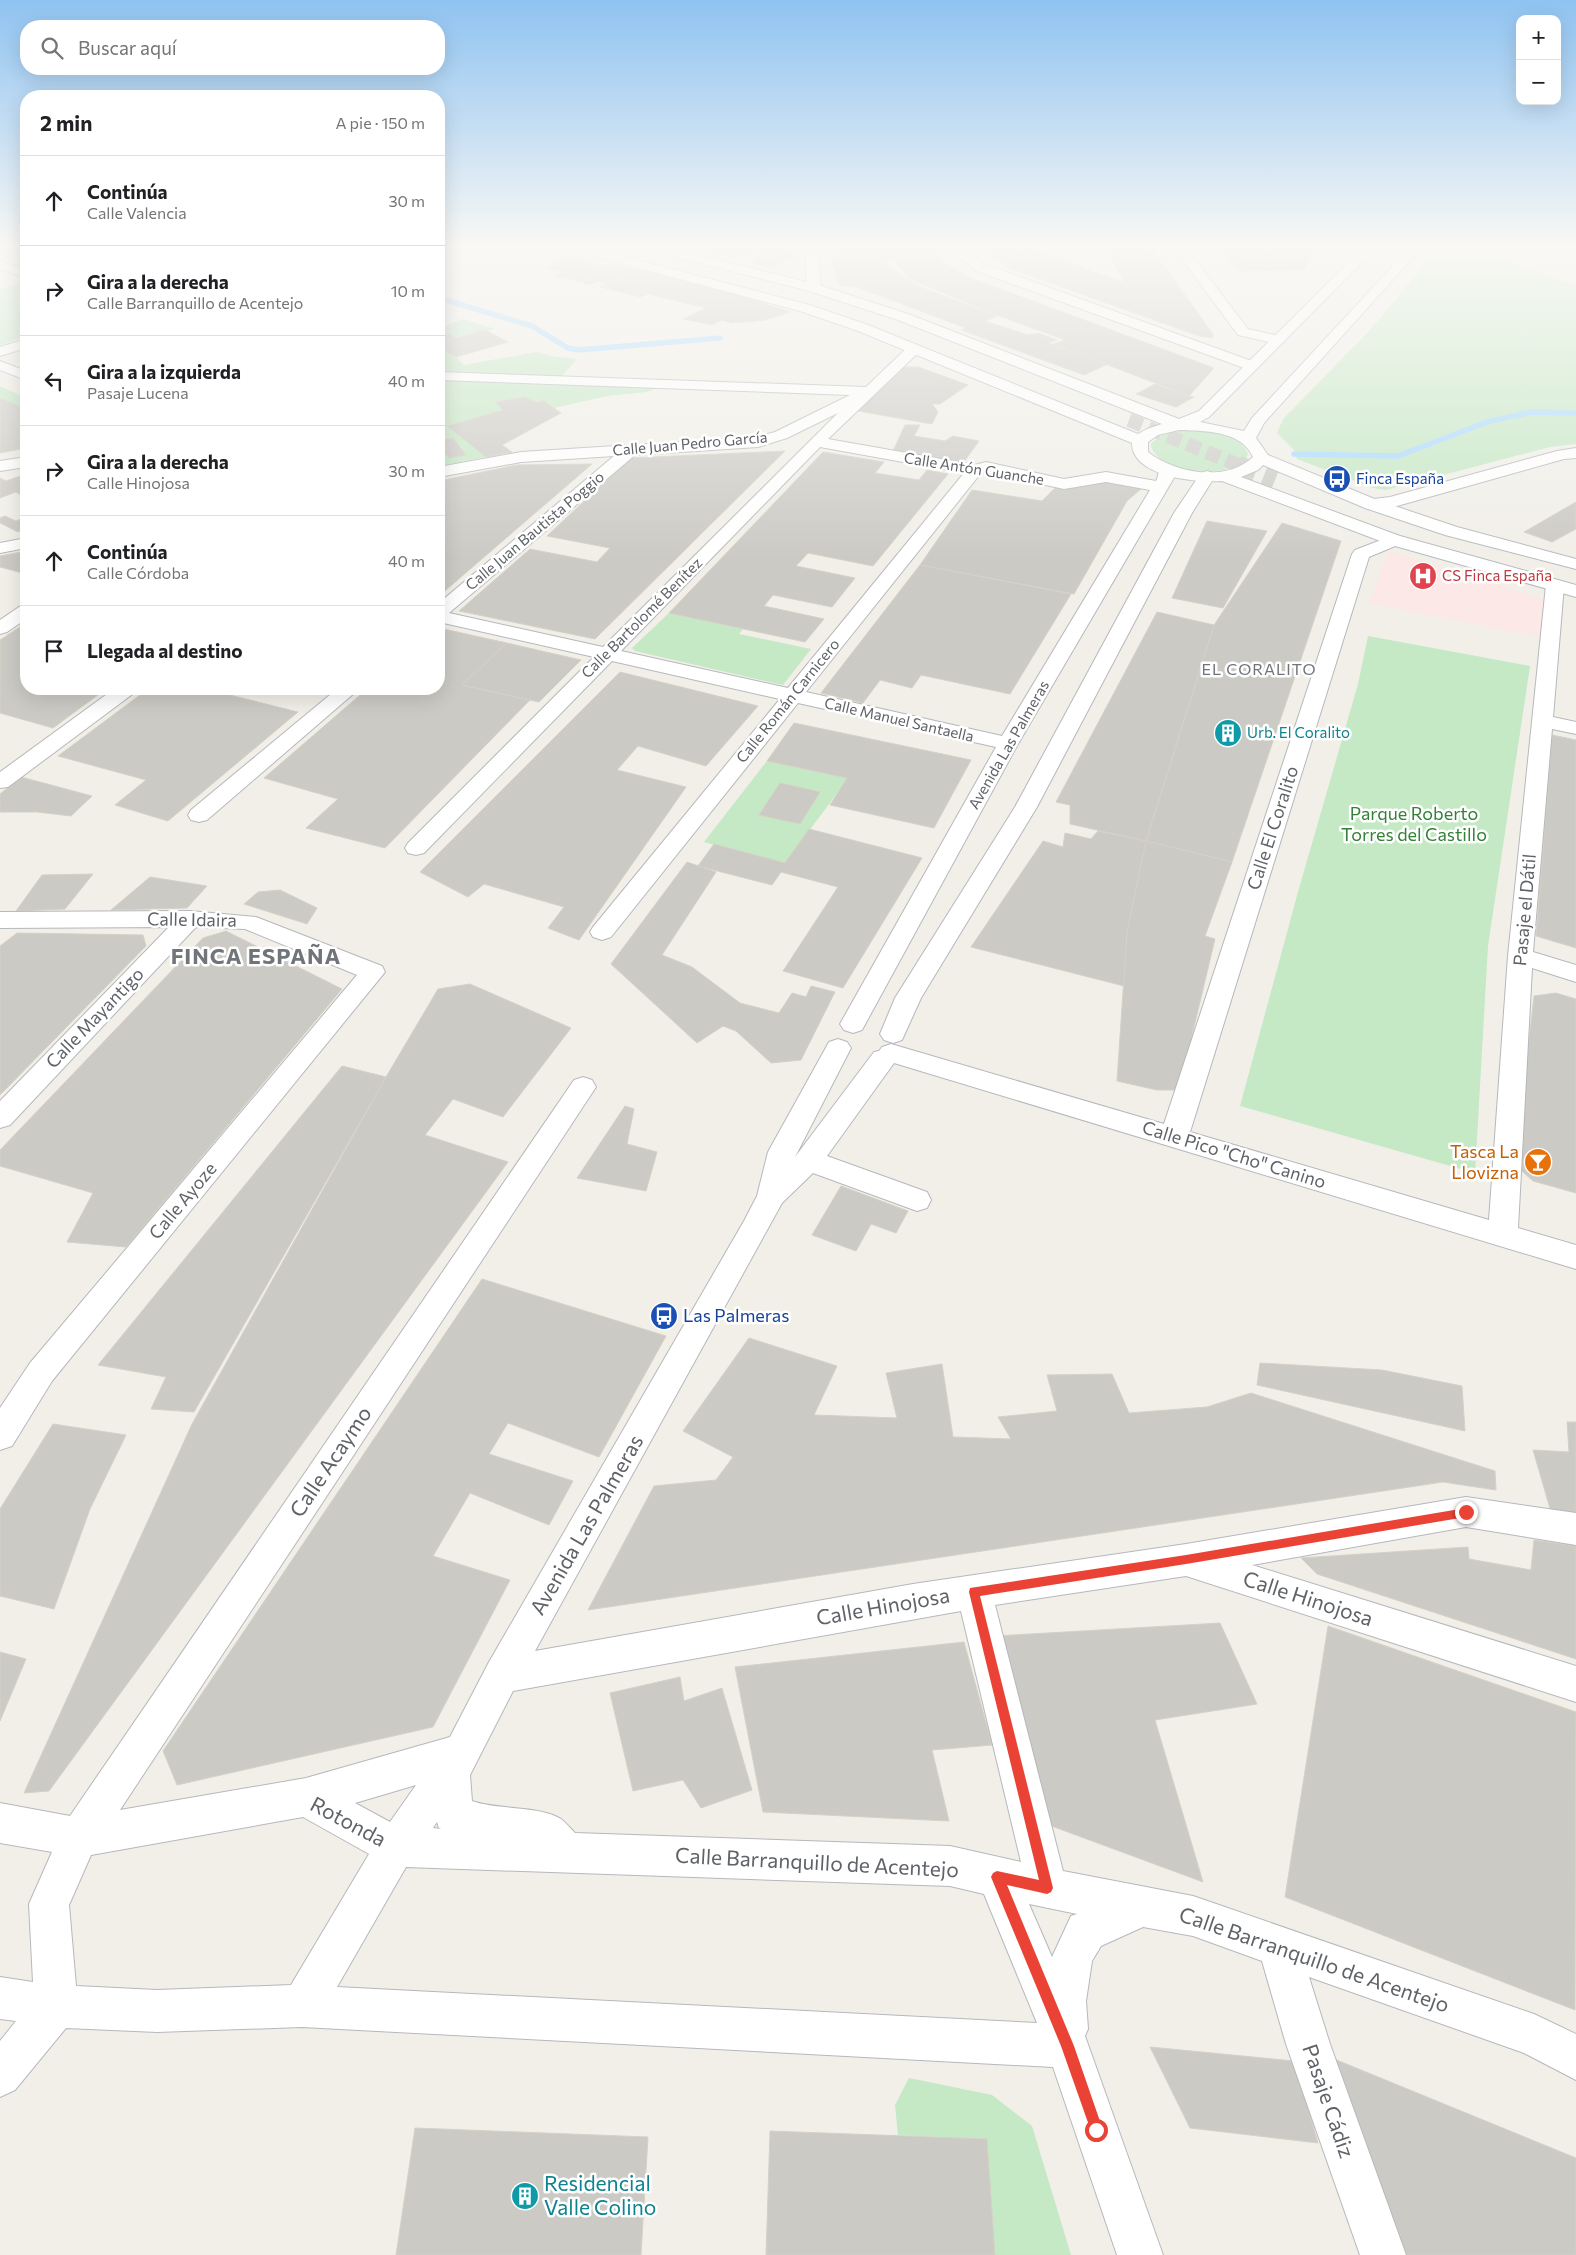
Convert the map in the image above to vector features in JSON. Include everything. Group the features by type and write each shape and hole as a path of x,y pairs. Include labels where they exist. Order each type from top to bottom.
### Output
{"street":[{"name":"Calle Juan Pedro García","path":"445,471 521,457 758,442 781,435 870,392 914,349"},
{"path":"915,349 1140,441"},
{"path":"950,349 1129,420"},
{"path":"985,349 1179,426 1204,414 1269,349"},
{"path":"1205,349 1252,366"},
{"path":"1248,439 1257,421 1310,349"},
{"path":"0,365 20,373"},
{"path":"445,376 870,392"},
{"name":"Calle Bartolomé Benítez","path":"416,848 816,442 870,392"},
{"path":"1179,426 1221,429 1248,439 1259,449 1261,458 1256,465 1243,472 1225,476 1207,476 1167,469 1155,465 1140,453 1140,441 1145,435 1162,428 1179,426"},
{"name":"Calle Antón Guanche","path":"816,442 975,470 986,467 1064,484 1106,477 1160,487"},
{"name":"Calle Juan Bautista Poggio","path":"445,609 631,450"},
{"path":"1371,504 1391,502 1564,454 1576,453"},
{"path":"1261,458 1371,504 1451,531 1576,564"},
{"path":"0,466 20,463"},
{"name":"Avenida Las Palmeras","path":"853,1024 1008,744 1167,476 1167,469"},
{"name":"Calle Román Carnicero","path":"602,932 975,470"},
{"name":"Avenida Las Palmeras","path":"771,1196 809,1160 889,1049 908,998 1026,807 1183,513 1207,476"},
{"path":"1225,476 1394,540 1566,588"},
{"path":"1275,480 1386,521 1576,574"},
{"name":"Calle El Coralito","path":"1174,1137 1361,554 1394,540"},
{"path":"0,548 20,544"},
{"name":"Pasaje el Dátil","path":"1503,1235 1520,956 1543,721 1566,588"},
{"path":"0,628 20,615"},
{"name":"Calle Manuel Santaella","path":"445,615 606,654 1008,744"},
{"path":"0,782 119,695"},
{"path":"200,815 341,695"},
{"path":"1543,721 1576,728"},
{"name":"Calle Idaira","path":"2,922 190,919 248,922 374,972"},
{"name":"Calle Mayantigo","path":"0,1118 190,919"},
{"path":"1520,956 1576,974"},
{"name":"Calle Ayoze","path":"0,1436 41,1372 374,972"},
{"path":"868,1022 883,1026 889,1049 862,1062 844,1055 838,1048 837,1038 842,1030 853,1024 868,1022"},
{"name":"Avenida Las Palmeras","path":"396,1847 456,1762 502,1675 756,1226 771,1196 782,1152 838,1048"},
{"name":"Calle Pico \"Cho\" Canino","path":"889,1049 1174,1137 1576,1257"},
{"name":"Calle Acaymo","path":"79,1837 583,1087"},
{"path":"809,1160 917,1200"},
{"path":"1186,1560 1466,1512 1576,1528"},
{"name":"Calle Hinojosa","path":"502,1675 913,1601 1186,1560 1576,1684"},
{"path":"974,1592 1047,1888"},
{"path":"306,1797 456,1762 454,1814 486,1826 547,1833 567,1854"},
{"name":"Rotonda","path":"79,1837 306,1797 396,1847 302,2006"},
{"path":"0,1823 79,1837 49,1904 56,2006 0,2075"},
{"name":"Calle Barranquillo de Acentejo","path":"396,1847 950,1866 1047,1888 1193,1916 1534,2035 1576,2058"},
{"path":"997,1877 1068,2046 1140,2255"},
{"path":"1068,2046 1065,2001 1069,1970 1073,1955 1086,1931 1144,1906"},
{"name":"Pasaje Cádiz","path":"1278,1945 1308,2044 1383,2255"},
{"path":"0,1998 56,2006 158,2011 302,2006 1068,2046"}],"shaded area":[{"name":"CS Finca España","path":"1388,551 1546,600 1541,637 1370,603"}],"green space":[{"path":"1351,349 1576,349 1576,444 1550,447 1386,490 1373,488 1297,459 1294,450 1277,433 1283,419"},
{"path":"445,351 456,357 464,365 537,352 551,356 577,359 561,377 445,371"},
{"path":"445,379 659,387 647,392 607,396 554,408 543,400 538,403 525,397 496,402 503,410 448,426 486,457 445,465 445,456 463,452 453,438 445,439"},
{"path":"0,386 20,395 20,406 0,398"},
{"path":"1195,430 1218,433 1233,438 1244,447 1248,454 1242,463 1230,468 1214,471 1197,471 1180,468 1166,462 1155,454 1151,444 1161,436 1172,432"},
{"path":"669,613 743,629 739,634 811,649 783,685 635,651 632,648"},
{"name":"Parque Roberto Torres del Castillo","path":"1368,636 1530,666 1488,946 1475,1173 1240,1106 1298,892 1358,684"},
{"path":"767,761 847,778 785,863 704,842"},
{"path":"909,2078 992,2095 1032,2126 1071,2255 995,2255 987,2139 898,2135 895,2105"}],"building":[{"path":"445,349 483,349 456,357 445,351"},
{"path":"1014,349 1066,349 1108,364 1084,375"},
{"path":"1067,349 1163,349 1214,368 1189,396"},
{"path":"904,367 918,367 968,385 940,404 932,404 938,412 932,424 858,411"},
{"path":"1155,384 1194,397 1176,407 1136,394"},
{"path":"525,397 538,403 543,400 561,413 502,445 512,452 486,457 447,426 503,410 495,402"},
{"path":"0,398 20,406 20,449 0,453"},
{"path":"905,425 920,425 914,436 945,441 953,436 979,441 963,463 893,451"},
{"path":"453,438 466,455 449,458 445,456 445,439"},
{"path":"785,451 595,639 459,611 530,549 597,562 610,548 547,536 630,458"},
{"path":"823,452 884,462 875,473 919,480 927,470 948,474 873,566 808,553 796,566 855,578 832,607 773,595 764,606 824,619 805,642 669,613"},
{"path":"592,464 445,591 445,480 516,465"},
{"path":"20,476 20,494 16,492 0,498 0,478 6,481"},
{"path":"1101,481 1141,489 1127,501 1074,594 920,565 972,490 1042,501 1055,488"},
{"path":"1576,502 1576,529 1552,542 1524,532"},
{"path":"5,516 16,521 20,519 20,531 18,532 0,523 0,518"},
{"path":"1207,521 1267,531 1223,608 1172,598"},
{"name":"Urb. El Coralito","path":"1282,523 1341,541 1232,862 1146,841 1214,625"},
{"path":"20,552 20,572 0,567 0,556"},
{"path":"920,565 1071,594 1010,694 921,675 912,688 880,680 863,703 821,693"},
{"path":"1157,612 1214,625 1146,841 1070,824 1070,805 1056,802"},
{"path":"20,627 20,695 98,695 53,728 0,713 0,640"},
{"path":"445,629 507,643 462,685 530,700 385,848 306,828 338,799 264,778 360,695 445,695"},
{"path":"507,643 581,660 539,702 462,685"},
{"path":"620,672 758,706 706,766 638,746 617,770 686,787 579,940 548,928 564,907 484,884 468,897 420,872"},
{"path":"140,695 230,695 298,712 168,821 115,805 146,780 58,756"},
{"path":"794,723 971,760 934,828 830,805 847,778 767,761"},
{"path":"1552,735 1576,740 1576,948 1536,936"},
{"path":"21,777 92,796 71,816 37,812 0,812 0,794"},
{"path":"780,783 820,792 800,824 759,815"},
{"path":"809,829 922,858 843,988 783,971 838,887 781,872 772,885 698,866 714,844 785,863"},
{"path":"1098,831 1146,841 1127,932 1124,986 971,947 1043,841 1063,847 1065,833 1091,839"},
{"path":"1146,841 1232,862 1205,936 1215,939 1179,1090 1157,1090 1117,1081 1127,932"},
{"path":"687,862 716,872 662,955 692,967 740,1003 779,1013 792,993 806,997 811,986 835,992 801,1060 771,1063 736,1031 723,1026 697,1043 611,964"},
{"path":"93,874 65,909 16,911 42,875"},
{"path":"150,877 207,886 187,908 111,910"},
{"path":"280,890 317,908 307,924 244,904 258,892"},
{"path":"226,931 342,989 126,1247 67,1242 93,1193 0,1166 0,1150 203,938"},
{"path":"17,933 143,935 146,946 0,1095 0,946"},
{"path":"470,984 571,1028 503,1117 453,1099 425,1135 508,1162 49,1791 24,1793 192,1424 386,1077 438,989"},
{"path":"1556,993 1576,999 1576,1193 1533,1181 1515,1165 1534,996"},
{"path":"342,1066 386,1077 194,1412 151,1409 166,1377 98,1365"},
{"path":"625,1106 634,1109 627,1144 657,1152 646,1191 577,1178"},
{"path":"841,1186 908,1211 896,1233 871,1224 856,1251 812,1235"},
{"path":"482,1279 666,1336 599,1457 508,1423 489,1454 573,1481 549,1525 470,1493 433,1556 510,1580 433,1727 177,1785 163,1751"},
{"path":"749,1338 837,1366 814,1415 897,1418 886,1373 942,1364 953,1437 1011,1439 998,1417 1057,1411 1047,1375 1112,1374 1129,1413 1207,1407 1251,1393 1495,1471 1496,1490 1443,1482 588,1610 654,1486 716,1480 733,1457 683,1431"},
{"path":"1260,1363 1382,1370 1462,1386 1465,1431 1257,1385"},
{"path":"1567,1422 1576,1422 1576,1515 1551,1512 1533,1450 1569,1452"},
{"path":"53,1424 126,1435 90,1509 54,1609 0,1596 0,1509"},
{"path":"1534,1540 1576,1546 1576,1659 1317,1574 1301,1558 1468,1547 1469,1559 1531,1570"},
{"path":"1220,1623 1257,1704 1155,1720 1203,1882 1038,1821 996,1636"},
{"path":"1328,1626 1576,1712 1575,2010 1285,1897"},
{"path":"964,1642 992,1745 932,1750 949,1821 763,1812 735,1667"},
{"path":"0,1652 26,1659 0,1721"},
{"path":"680,1677 684,1701 722,1688 752,1790 701,1808 683,1780 633,1791 610,1693"},
{"path":"1150,2047 1294,2061 1318,2143 1190,2128"},
{"path":"1322,2054 1576,2158 1576,2255 1396,2255"},
{"name":"Residencial Valle Colino","path":"415,2128 648,2137 641,2255 396,2255"},
{"path":"770,2131 987,2139 995,2255 766,2255"}],"waterway":[{"path":"574,349 587,349"},
{"path":"1294,454 1398,456 1487,422 1531,412 1576,413"}],"tunnel":[{"path":"1129,420 1241,466"},
{"path":"1238,465 1275,480"}],"place":[{"name":"Finca España","path":"1337,479"},
{"name":"CS Finca España","path":"1423,576"},
{"name":"Urb. El Coralito","path":"1228,733"},
{"name":"Tasca La Llovizna","path":"1538,1162"},
{"name":"Las Palmeras","path":"664,1316"},
{"name":"Residencial Valle Colino","path":"525,2196"}],"district":[{"name":"EL CORALITO","path":"1259,669"},
{"name":"FINCA ESPAÑA","path":"256,956"}],"route":[{"path":"1096,2130 1068,2046 997,1877 1047,1888 974,1592 1186,1560 1466,1512"}]}
